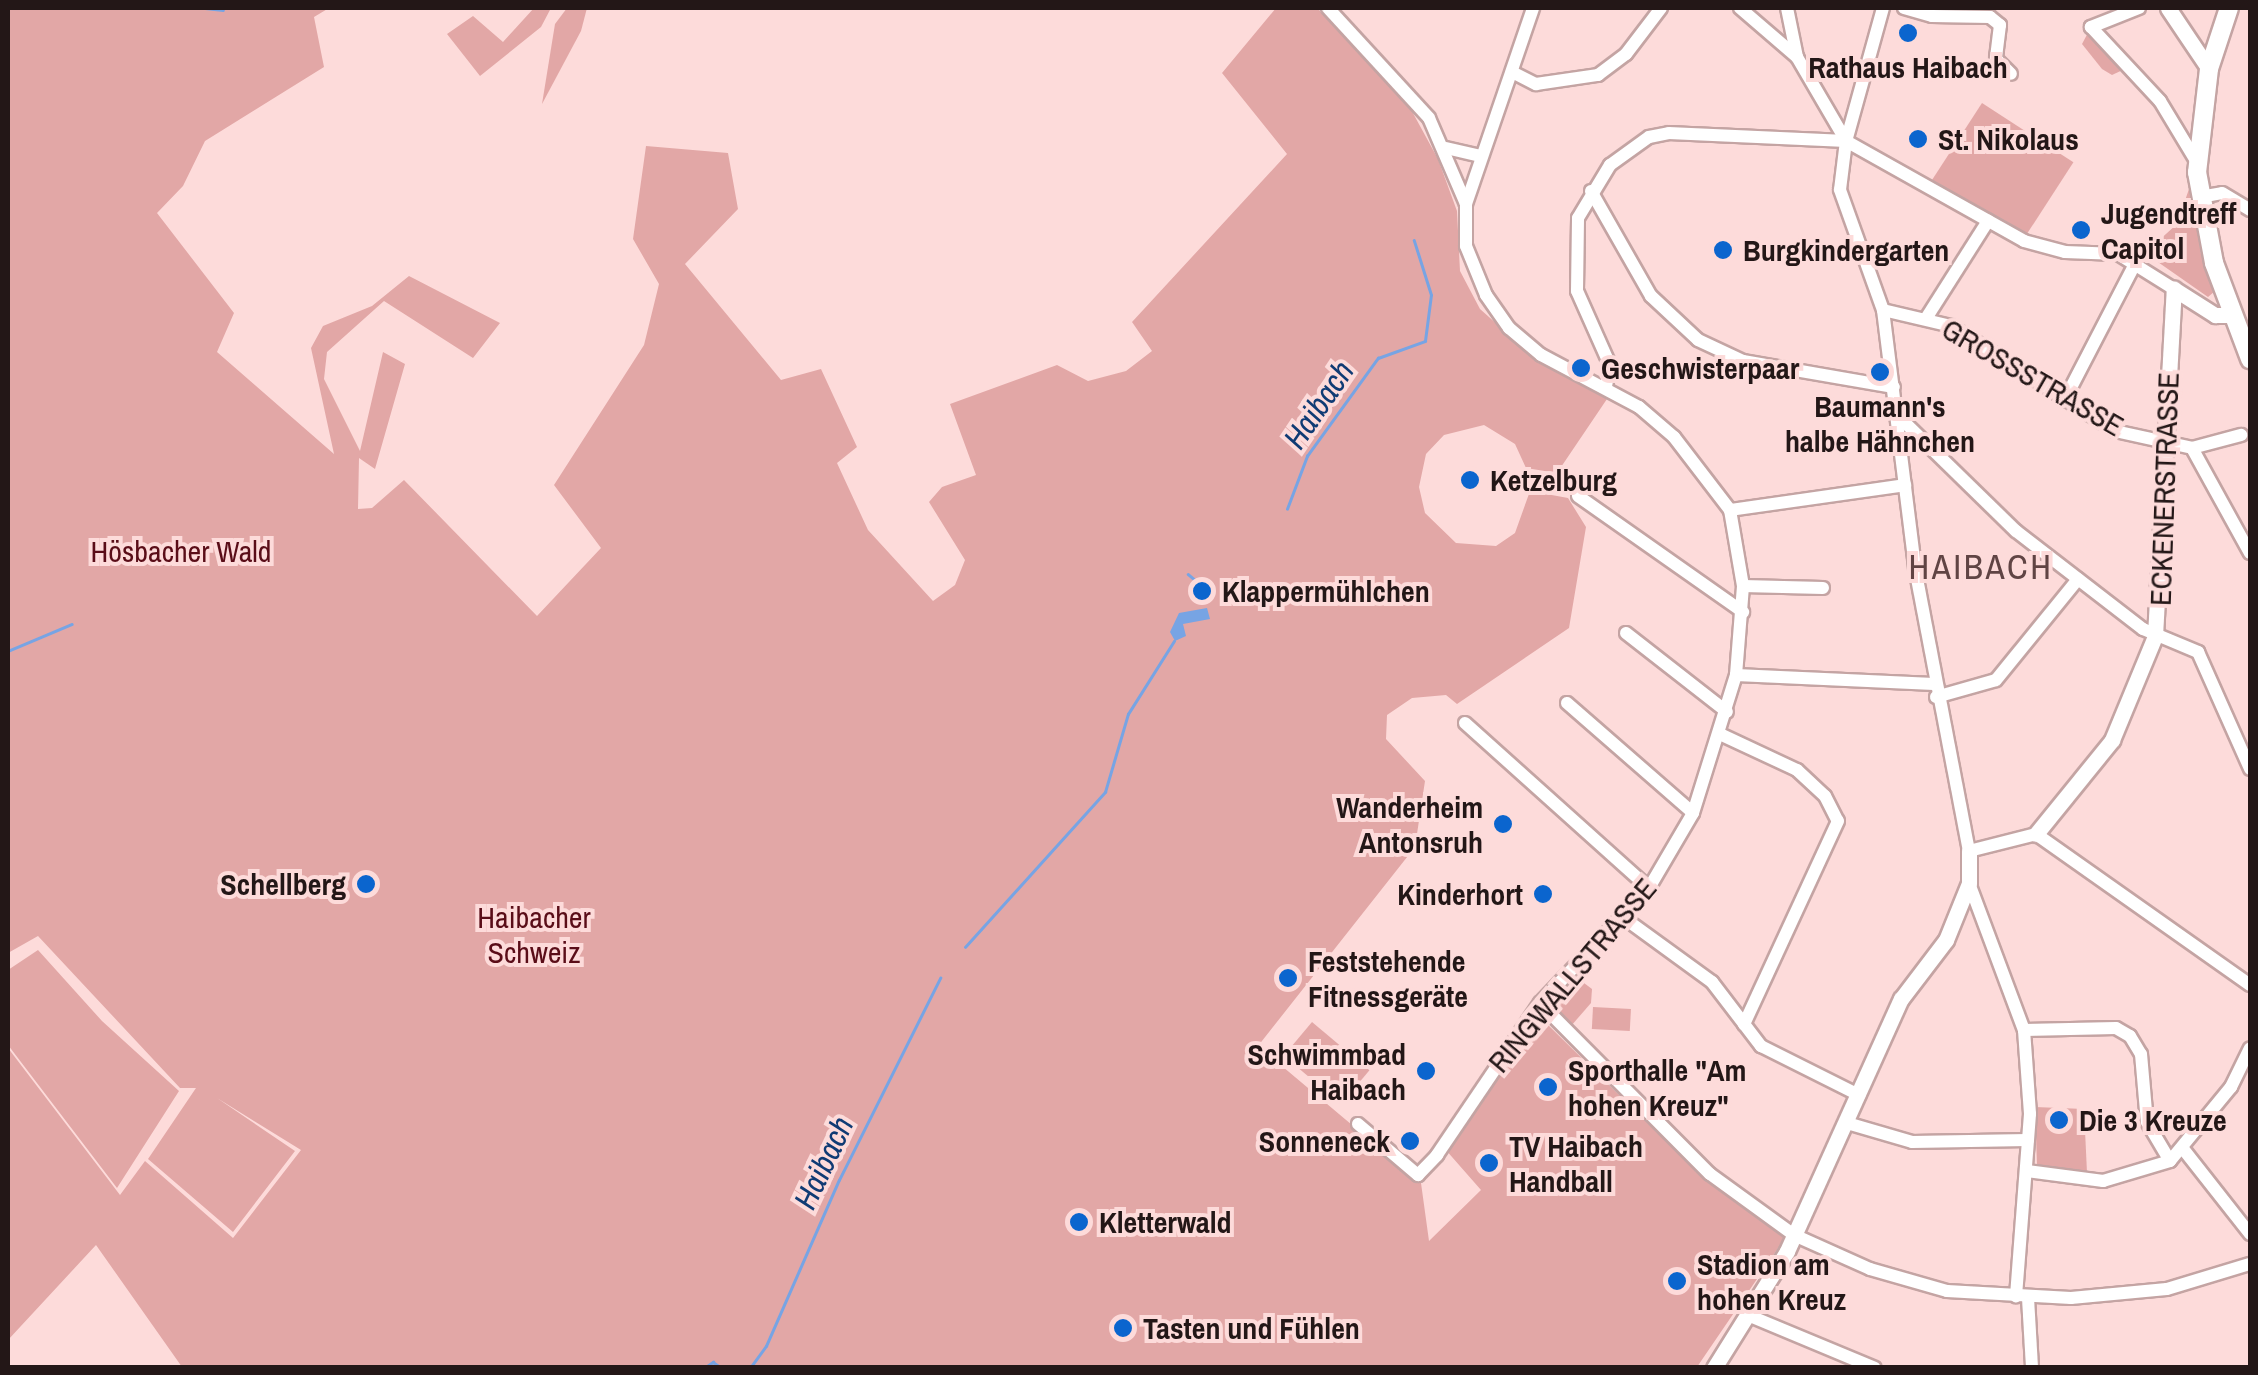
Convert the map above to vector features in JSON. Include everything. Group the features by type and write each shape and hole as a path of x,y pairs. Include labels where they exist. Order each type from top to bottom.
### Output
{"main road":[{"path":"2229,8 2210,69 2198,164 2200,197 2233,314 2250,358"}],"street":[{"path":"1328,8 1410,93 1446,148 1466,204"},
{"name":"RINGWALLSTRASSE","path":"1358,1124 1418,1175 1540,1003 1650,888 1694,813 1722,735 1736,675 1743,586 1730,510 1674,437 1606,386 1541,355 1510,328 1473,270 1466,204 1534,8"},
{"path":"1514,73 1536,84 1570,84 1598,75 1626,54 1661,8"},
{"path":"1740,8 1796,57 1846,142"},
{"path":"1787,8 1796,57"},
{"path":"1883,8 1846,142 1840,190 1883,310 1935,691 1969,851 1969,883 2024,1030 2028,1140 2022,1297 2032,1368"},
{"path":"1904,8 1932,16 1990,17 2000,25 1996,59 2011,74"},
{"path":"2139,8 2091,27 2160,101 2198,164"},
{"path":"2168,8 2210,69"},
{"path":"1606,386 1610,364 1577,292 1578,218 1592,191 1634,146 1669,133 1846,142 2043,249 2138,260 2215,315 2233,314"},
{"path":"1446,148 1481,156"},
{"path":"1592,191 1651,296 1698,340 1743,361 1894,387"},
{"path":"2200,197 2240,198 2250,210"},
{"path":"1927,317 1988,221"},
{"path":"2064,402 2138,260"},
{"name":"ECKENERSTRASSE","path":"2036,834 2112,740 2155,636 2174,288"},
{"name":"GROSSSTRASSE","path":"1883,310 1927,317 1976,341 2064,402 2115,431 2192,448 2241,435"},
{"path":"1897,415 2016,530 2078,579 2155,636 2198,652 2250,769"},
{"path":"2192,448 2250,553"},
{"path":"1730,510 1906,485"},
{"path":"1578,496 1743,612"},
{"path":"1736,675 1935,691 1996,680 2078,579"},
{"path":"1743,586 1823,588"},
{"path":"1626,633 1727,712"},
{"path":"1568,704 1694,813"},
{"path":"1464,723 1650,888"},
{"path":"1722,735 1797,770 1825,796 1838,821 1744,1024"},
{"path":"1969,851 2036,834 2250,985"},
{"path":"1714,1368 1750,1316 1794,1235 1901,999 1946,940 1969,883"},
{"path":"1624,918 1712,982 1760,1046 1859,1096"},
{"path":"1540,1003 1710,1174 1794,1235 1916,1282 2022,1297 2133,1295 2250,1264"},
{"path":"2024,1030 2116,1028 2130,1036 2141,1054 2147,1122 2170,1162"},
{"path":"2027,1172 2103,1180 2170,1162 2184,1150 2232,1087 2250,1048"},
{"path":"1847,1124 1912,1142 2028,1140"},
{"path":"2184,1150 2250,1234"},
{"path":"1750,1316 1850,1363 1875,1368"}],"green space":[{"name":"Haibacher Schweiz","path":"8,8 329,8 314,17 324,67 205,141 183,186 157,213 234,313 217,352 334,454 311,348 323,326 372,306 409,276 500,323 473,358 384,301 327,352 324,379 360,451 383,352 405,364 375,469 359,458 358,509 372,508 404,480 537,616 601,548 554,485 644,345 659,284 633,239 646,146 728,153 738,209 685,264 781,380 821,369 857,447 837,463 868,530 933,601 955,585 965,560 929,502 942,487 976,475 950,404 1057,365 1088,381 1126,371 1152,351 1132,322 1287,154 1222,73 1276,8 1317,8 1408,104 1438,159 1457,211 1460,271 1480,309 1536,359 1606,386 1601,395 1607,399 1557,473 1526,468 1515,444 1484,425 1444,435 1426,454 1419,487 1425,513 1456,543 1496,546 1515,533 1530,491 1568,498 1586,527 1569,628 1457,704 1446,695 1412,698 1387,715 1386,739 1425,781 1415,847 1258,1046 1421,1183 1429,1241 1481,1190 1445,1149 1495,1070 1544,1021 1677,1152 1783,1231 1785,1238 1697,1367 182,1367 96,1245 8,1340 8,1048 120,1195 145,1161 233,1238 301,1150 217,1098 295,1151 233,1232 148,1159 196,1088 180,1088 38,936 8,953"},
{"path":"534,8 551,8 541,27 480,76 447,34 473,16 503,42"},
{"path":"567,8 587,8 581,31 542,104 555,24"},
{"path":"2090,29 2127,68 2112,75 2102,69 2082,44"},
{"path":"1982,103 2073,162 2023,240 1931,181"},
{"path":"2190,186 2201,254 2215,291 2208,297 2145,253 2177,224"},
{"path":"38,950 102,1021 179,1091 117,1188 8,1045 8,970"},
{"path":"1580,980 1592,989 1591,1003 1571,1026 1555,1007"},
{"path":"1593,1007 1631,1009 1630,1031 1592,1029"},
{"path":"1312,1022 1369,1070 1341,1104 1284,1056"},
{"path":"2035,1107 2084,1109 2087,1173 2037,1165"}],"water":[{"path":"1207,608 1210,619 1183,624 1186,636 1175,641 1170,632 1179,613"}],"waterway":[{"path":"205,8 223,10"},
{"name":"Haibach","path":"1287,509 1307,456 1378,358 1425,341 1431,295 1414,241"},
{"path":"1188,574 1200,584"},
{"path":"1201,587 1202,597"},
{"path":"8,651 72,624"},
{"name":"Haibach","path":"965,947 1105,792 1128,714 1174,641"},
{"name":"Haibach","path":"750,1368 766,1346 839,1180 940,978"},
{"name":"Haibach","path":"704,1368 713,1362 722,1368"}],"place":[{"name":"Rathaus Haibach","path":"1908,33"},
{"name":"St. Nikolaus","path":"1918,139"},
{"name":"Jugendtreff Capitol","path":"2081,230"},
{"name":"Burgkindergarten","path":"1723,250"},
{"name":"Geschwisterpaar","path":"1581,368"},
{"name":"Baumann's halbe Hähnchen","path":"1880,372"},
{"name":"Ketzelburg","path":"1470,480"},
{"name":"Klappermühlchen","path":"1202,591"},
{"name":"Wanderheim Antonsruh","path":"1503,824"},
{"name":"Schellberg","path":"366,884"},
{"name":"Kinderhort","path":"1543,894"},
{"name":"Feststehende Fitnessgeräte","path":"1288,978"},
{"name":"Schwimmbad Haibach","path":"1426,1071"},
{"name":"Sporthalle \"Am hohen Kreuz\"","path":"1548,1087"},
{"name":"Die 3 Kreuze","path":"2059,1120"},
{"name":"Sonneneck","path":"1410,1141"},
{"name":"TV Haibach Handball","path":"1489,1163"},
{"name":"Kletterwald","path":"1079,1222"},
{"name":"Stadion am hohen Kreuz","path":"1677,1281"},
{"name":"Tasten und Fühlen","path":"1123,1328"}],"district":[{"name":"HAIBACH","path":"1981,567"}],"park label":[{"name":"Hösbacher Wald","path":"181,551"}]}
